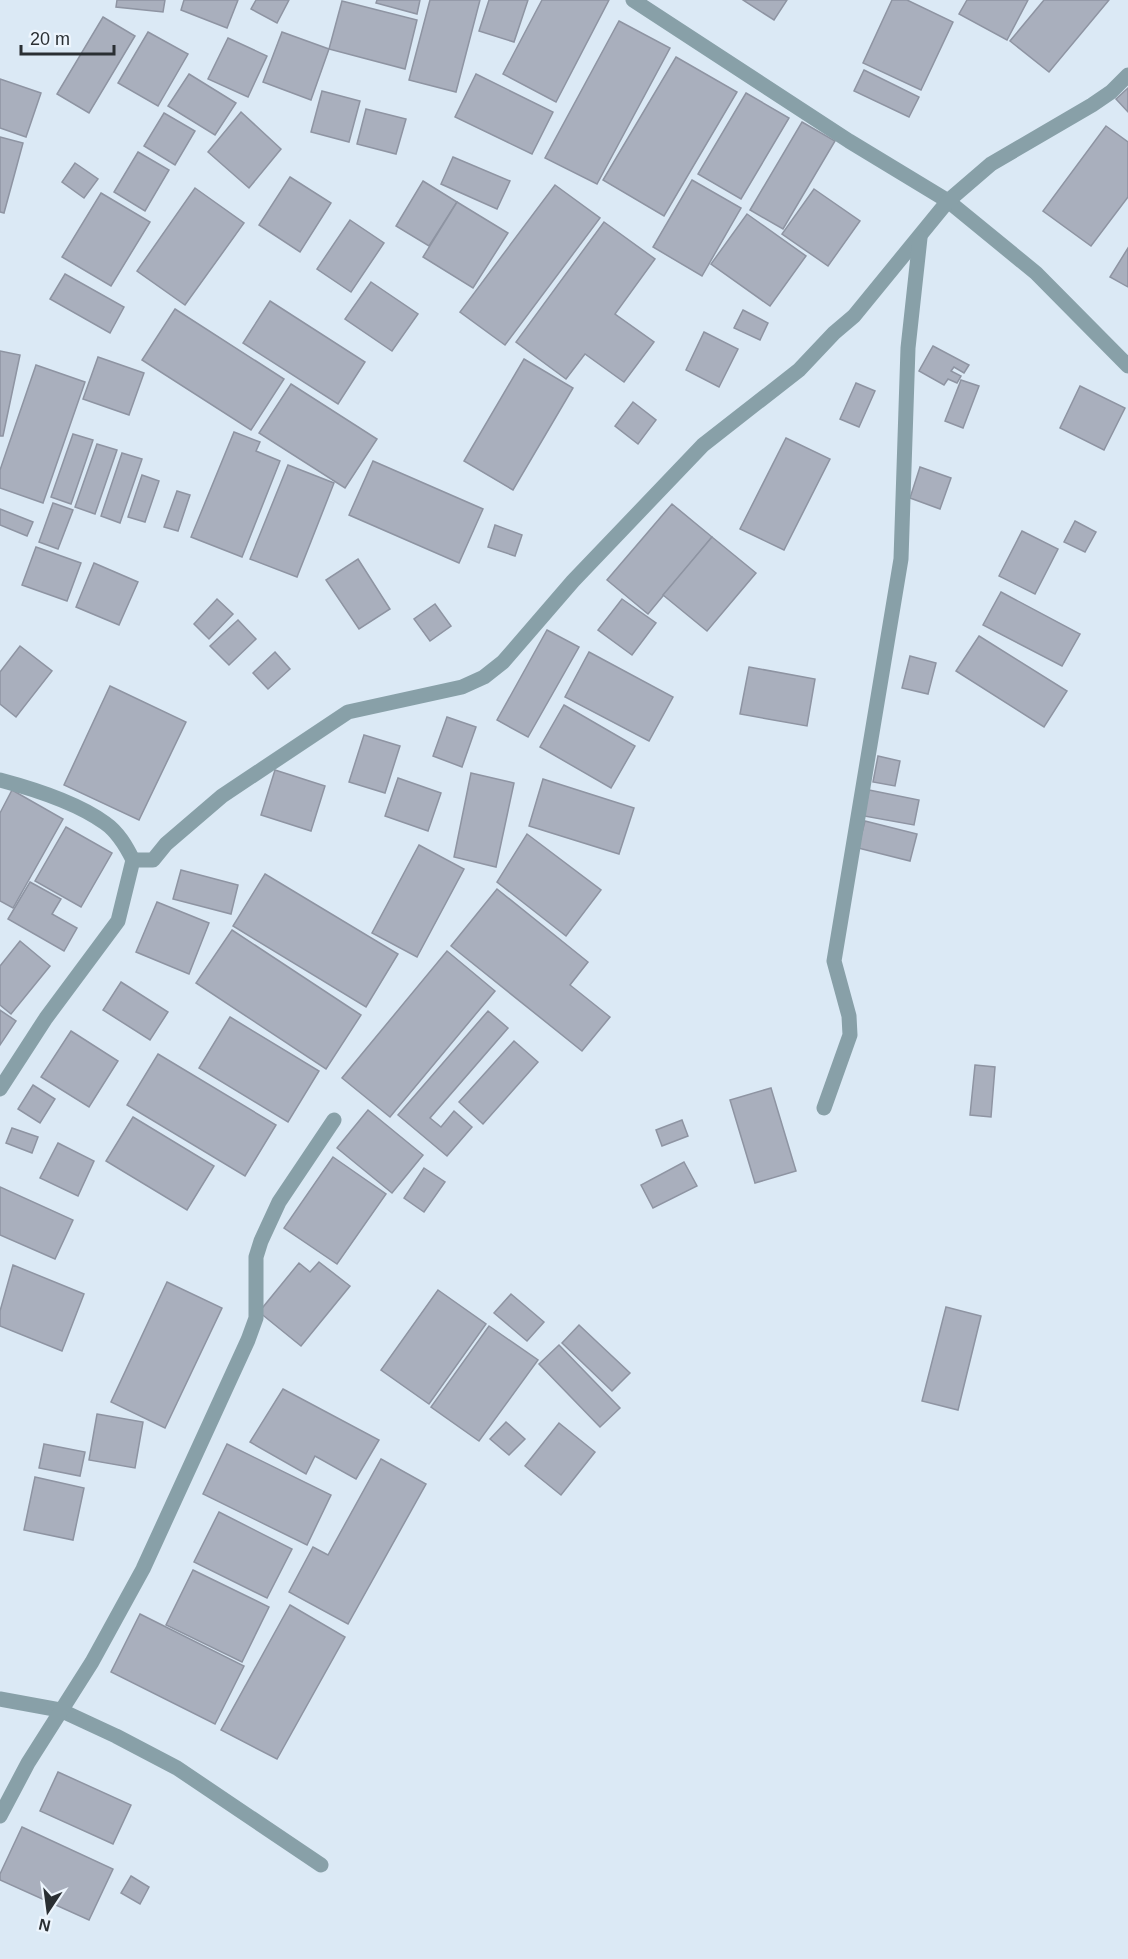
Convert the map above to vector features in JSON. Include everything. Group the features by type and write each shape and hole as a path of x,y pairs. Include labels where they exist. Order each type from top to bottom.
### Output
{"street":[{"path":"633,0 839,134 948,201 1036,273 1128,366"},
{"path":"133,860 153,860 166,844 222,796 348,712 462,687 484,677 503,662 544,612 649,499 703,445 799,369 870,298 948,201 992,164 1092,105 1128,75"},
{"path":"824,1108 850,1035 849,1016 834,961 901,559 909,348 920,238"},
{"path":"0,780 50,797 106,823 123,841 133,860 118,921 46,1018 0,1089"},
{"path":"0,1816 60,1710 68,1703 92,1662 157,1538 248,1340 255,1318 256,1257 261,1241 279,1202 334,1120"},
{"path":"0,1699 60,1710 177,1768 321,1866"}],"building":[{"path":"117,0 165,0 163,12 116,7"},
{"path":"184,0 238,0 227,28 181,10"},
{"path":"256,0 289,0 277,23 251,9"},
{"path":"377,0 420,0 417,14 376,3"},
{"path":"430,0 480,0 456,92 409,80"},
{"path":"489,0 528,0 514,42 479,31"},
{"path":"542,0 609,0 556,102 503,74"},
{"path":"743,0 787,0 774,20"},
{"path":"892,0 907,0 953,22 921,90 863,63"},
{"path":"967,0 1028,0 1007,40 959,14"},
{"path":"1044,0 1109,0 1049,72 1010,41"},
{"path":"342,1 417,20 405,69 329,49"},
{"path":"103,17 135,36 89,113 57,94"},
{"path":"619,21 670,48 597,184 545,158"},
{"path":"148,32 188,54 158,106 118,83"},
{"path":"282,32 329,49 311,100 263,82"},
{"path":"228,38 267,56 248,97 208,79"},
{"path":"676,57 737,92 664,216 603,180"},
{"path":"864,70 919,97 909,117 854,91"},
{"path":"189,74 236,103 215,135 168,106"},
{"path":"476,74 553,112 532,154 455,117"},
{"path":"0,79 41,93 26,137 0,128"},
{"path":"1128,88 1128,112 1116,99"},
{"path":"322,91 360,101 349,142 311,132"},
{"path":"746,93 789,118 741,199 698,174"},
{"path":"366,109 406,119 396,154 357,144"},
{"path":"241,112 281,149 249,188 208,152"},
{"path":"164,113 195,131 175,165 144,146"},
{"path":"802,122 835,141 783,229 750,210"},
{"path":"1106,126 1128,142 1128,197 1091,246 1043,211"},
{"path":"0,137 23,143 4,213 0,212"},
{"path":"138,152 169,170 145,211 114,192"},
{"path":"453,157 510,181 497,209 441,184"},
{"path":"75,163 98,179 84,198 62,182"},
{"path":"290,177 331,203 300,252 259,225"},
{"path":"692,180 741,208 702,276 653,247"},
{"path":"423,181 457,202 429,246 396,226"},
{"path":"555,185 600,218 505,345 460,312"},
{"path":"195,188 244,223 185,305 137,271"},
{"path":"814,189 860,221 828,266 782,234"},
{"path":"101,193 150,222 111,286 62,257"},
{"path":"457,202 508,233 473,288 423,257"},
{"path":"747,214 806,256 770,306 711,264"},
{"path":"350,220 384,243 351,292 317,269"},
{"path":"604,222 655,259 615,314 654,342 624,382 585,354 566,379 516,342"},
{"path":"1128,248 1128,287 1110,277"},
{"path":"65,274 124,307 110,333 50,299"},
{"path":"371,282 418,314 392,351 345,319"},
{"path":"270,301 365,362 338,404 243,343"},
{"path":"175,309 284,379 251,430 142,360"},
{"path":"743,310 768,323 760,340 734,328"},
{"path":"704,332 738,349 719,387 686,370"},
{"path":"933,346 969,365 964,373 954,367 951,371 961,376 957,383 948,379 944,385 919,371"},
{"path":"0,351 20,355 3,436 0,436"},
{"path":"98,357 144,373 129,415 83,399"},
{"path":"524,359 573,388 513,490 464,461"},
{"path":"36,365 85,382 43,503 0,488 0,470"},
{"path":"961,380 979,386 963,428 945,421"},
{"path":"856,383 875,391 859,427 840,419"},
{"path":"291,384 377,439 345,488 259,433"},
{"path":"1080,386 1125,408 1104,450 1060,428"},
{"path":"633,402 656,420 638,444 615,426"},
{"path":"234,432 260,442 256,451 280,461 242,557 191,537"},
{"path":"73,434 93,440 71,504 51,497"},
{"path":"786,438 830,459 784,550 740,529"},
{"path":"97,444 117,450 95,514 75,507"},
{"path":"122,453 142,459 120,523 101,516"},
{"path":"373,461 483,509 459,563 349,515"},
{"path":"288,465 334,483 297,577 250,559"},
{"path":"920,467 951,478 940,509 910,498"},
{"path":"142,475 159,481 145,522 128,517"},
{"path":"177,491 190,495 178,531 164,527"},
{"path":"53,503 73,510 58,549 39,542"},
{"path":"672,504 712,537 648,614 607,580"},
{"path":"0,509 33,522 27,536 0,525"},
{"path":"1075,521 1096,532 1085,552 1064,542"},
{"path":"495,525 522,535 515,556 488,547"},
{"path":"1022,531 1058,549 1035,594 999,576"},
{"path":"712,537 756,573 707,631 663,595"},
{"path":"36,547 81,563 67,601 22,585"},
{"path":"358,559 390,609 359,629 326,580"},
{"path":"94,563 138,582 119,625 76,607"},
{"path":"1001,592 1080,634 1062,666 983,625"},
{"path":"217,599 233,614 209,639 194,624"},
{"path":"622,599 656,623 632,655 598,630"},
{"path":"435,604 451,626 430,641 414,619"},
{"path":"238,620 256,639 229,665 210,646"},
{"path":"547,630 579,647 528,737 497,720"},
{"path":"979,636 1067,691 1044,727 956,671"},
{"path":"20,646 52,671 16,717 0,704 0,672"},
{"path":"275,652 290,669 268,689 253,673"},
{"path":"589,652 673,697 649,741 565,697"},
{"path":"910,656 936,663 928,694 902,688"},
{"path":"749,667 815,679 807,726 740,714"},
{"path":"110,686 186,722 139,820 64,785"},
{"path":"564,705 635,746 611,788 540,747"},
{"path":"447,717 476,727 462,767 433,756"},
{"path":"364,735 400,746 385,793 349,782"},
{"path":"878,756 900,761 895,786 873,782"},
{"path":"275,770 325,786 311,831 261,815"},
{"path":"471,773 514,783 496,867 454,857"},
{"path":"398,778 441,793 428,831 385,816"},
{"path":"543,779 634,808 619,854 529,826"},
{"path":"12,790 63,819 13,908 0,901 0,813"},
{"path":"869,790 919,800 914,825 864,816"},
{"path":"865,821 917,834 910,861 858,848"},
{"path":"66,827 112,853 81,907 35,881"},
{"path":"527,834 601,890 566,936 497,882"},
{"path":"419,845 464,869 417,957 372,933"},
{"path":"181,870 238,885 231,914 173,899"},
{"path":"265,874 398,954 366,1007 233,926"},
{"path":"30,882 61,899 52,914 77,928 64,951 8,919"},
{"path":"497,889 588,962 570,985 610,1017 582,1051 451,946"},
{"path":"157,902 209,923 189,974 136,952"},
{"path":"232,930 361,1015 326,1069 196,983"},
{"path":"20,941 50,966 11,1014 0,1005 0,966"},
{"path":"447,951 495,991 390,1117 342,1078"},
{"path":"121,982 168,1012 150,1040 103,1010"},
{"path":"0,1010 16,1021 0,1045"},
{"path":"488,1011 508,1028 430,1118 441,1127 454,1111 472,1127 447,1156 398,1115"},
{"path":"230,1017 319,1071 288,1122 199,1068"},
{"path":"71,1031 118,1061 89,1107 41,1077"},
{"path":"514,1041 538,1062 483,1124 459,1102"},
{"path":"158,1054 276,1125 245,1176 127,1105"},
{"path":"975,1065 995,1067 991,1117 970,1115"},
{"path":"33,1085 55,1099 40,1123 18,1109"},
{"path":"771,1088 796,1171 755,1183 730,1100"},
{"path":"368,1110 423,1155 392,1193 337,1148"},
{"path":"133,1117 214,1166 187,1210 106,1161"},
{"path":"682,1120 688,1136 662,1146 656,1130"},
{"path":"12,1128 38,1137 32,1153 6,1143"},
{"path":"58,1143 94,1161 78,1196 40,1178"},
{"path":"333,1157 386,1194 337,1264 284,1228"},
{"path":"684,1162 697,1186 653,1208 641,1185"},
{"path":"424,1168 445,1182 424,1212 404,1198"},
{"path":"0,1187 73,1220 55,1259 0,1235"},
{"path":"319,1262 350,1286 301,1346 259,1312 299,1263 310,1272"},
{"path":"13,1265 84,1294 62,1351 0,1326 0,1311"},
{"path":"167,1282 222,1308 165,1428 111,1402"},
{"path":"438,1290 486,1324 429,1404 381,1370"},
{"path":"511,1294 544,1322 527,1341 494,1313"},
{"path":"946,1307 981,1316 958,1410 922,1401"},
{"path":"579,1325 630,1373 612,1391 562,1343"},
{"path":"489,1326 538,1360 479,1441 431,1407"},
{"path":"559,1345 620,1408 600,1427 539,1364"},
{"path":"283,1389 379,1440 356,1479 315,1456 306,1474 250,1442"},
{"path":"97,1414 143,1422 135,1468 89,1460"},
{"path":"506,1422 525,1439 509,1455 490,1439"},
{"path":"559,1423 595,1452 561,1495 525,1466"},
{"path":"44,1444 85,1452 80,1476 39,1468"},
{"path":"227,1444 331,1495 307,1545 203,1494"},
{"path":"381,1459 426,1484 348,1624 289,1592 313,1547 328,1555"},
{"path":"35,1477 84,1488 73,1540 24,1530"},
{"path":"219,1512 292,1549 267,1598 194,1562"},
{"path":"193,1570 269,1607 242,1662 166,1625"},
{"path":"290,1605 345,1637 277,1759 221,1730"},
{"path":"140,1614 244,1666 215,1724 111,1672"},
{"path":"58,1772 131,1805 113,1844 40,1811"},
{"path":"22,1827 113,1869 89,1920 0,1880 0,1874"},
{"path":"131,1876 149,1887 140,1904 121,1893"}]}
